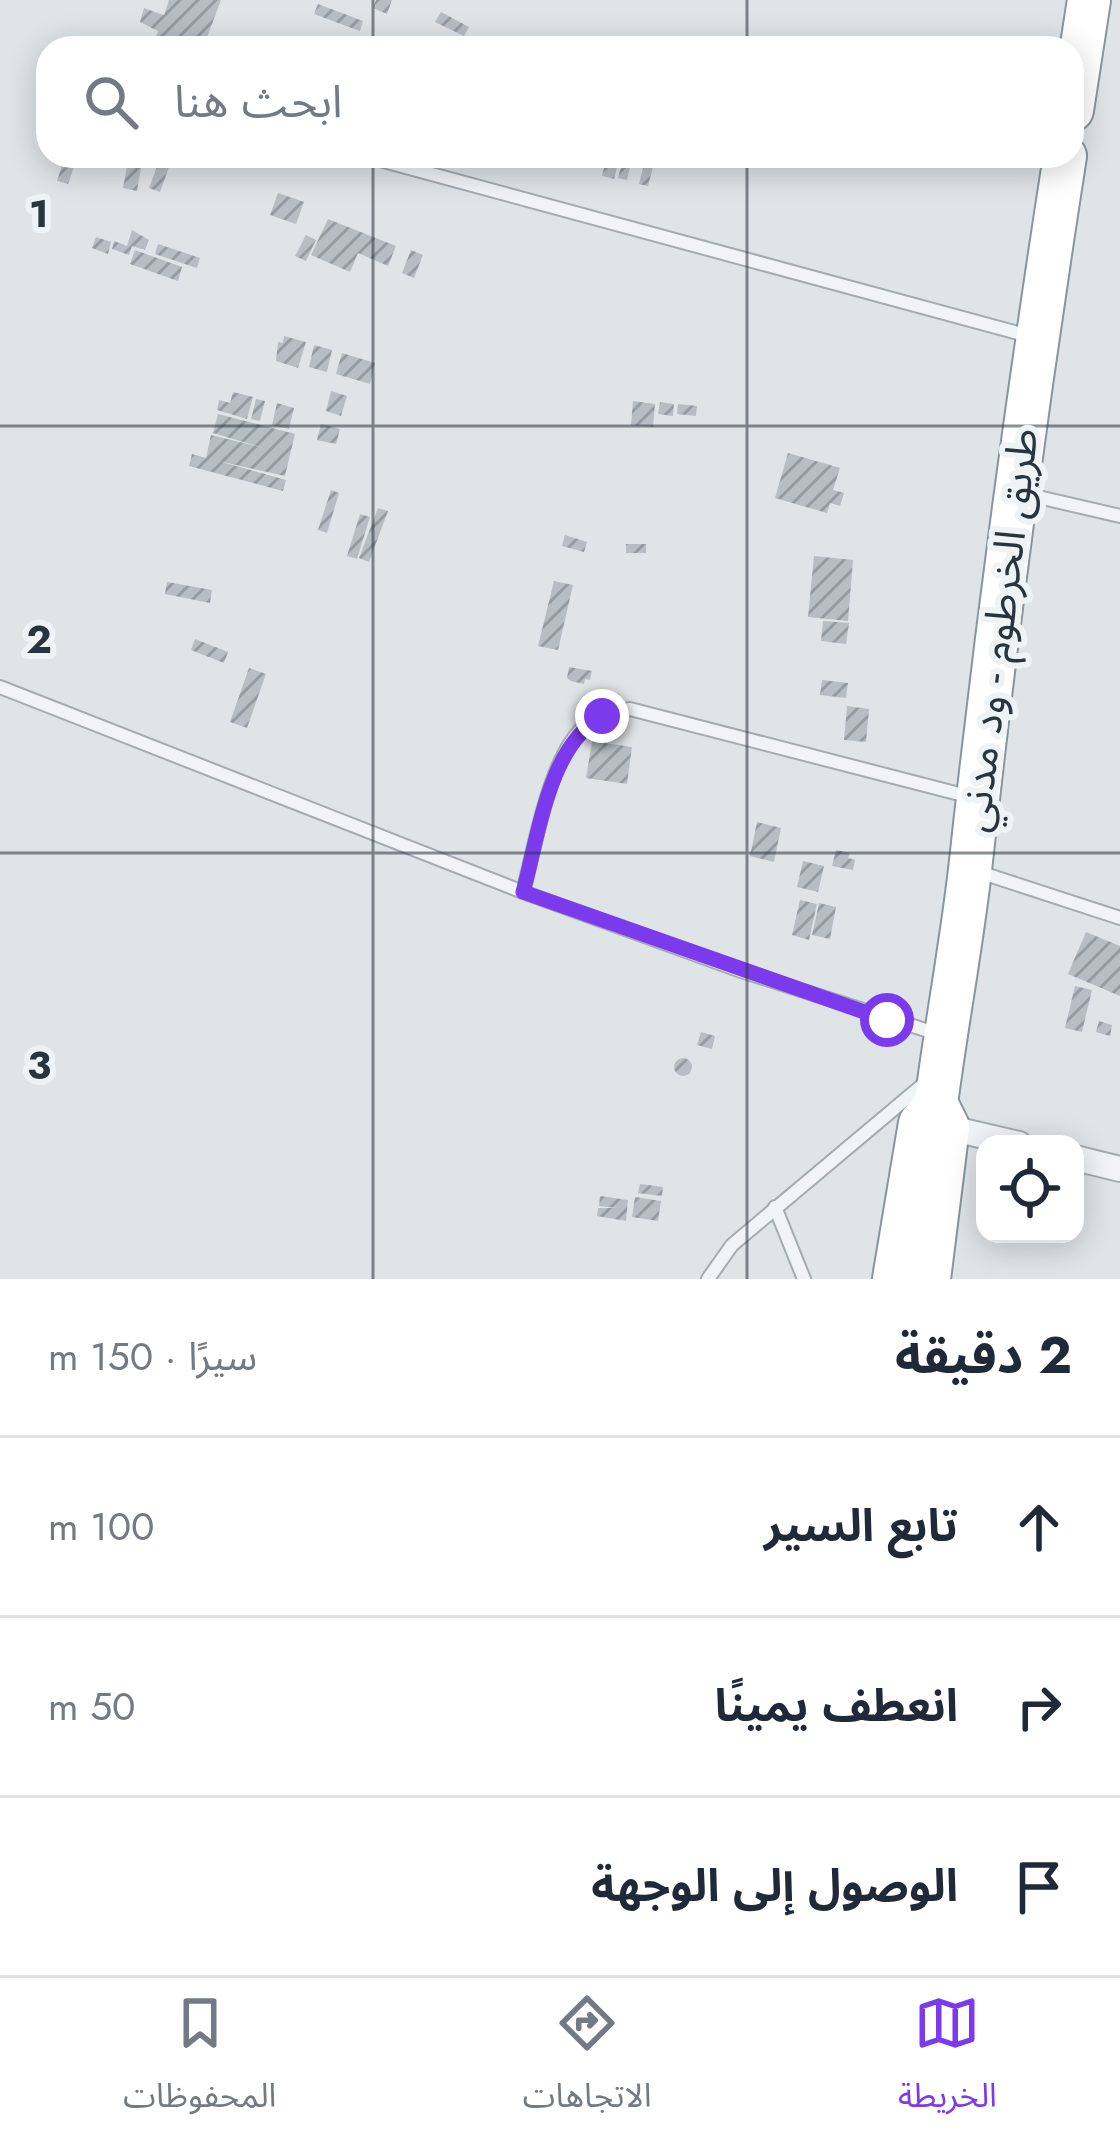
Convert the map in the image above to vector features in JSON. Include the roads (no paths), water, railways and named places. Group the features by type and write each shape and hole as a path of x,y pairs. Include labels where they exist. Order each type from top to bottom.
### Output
{"highway":[{"path":"1083,36 1089,0"},
{"name":"طريق الخرطوم - ود مدني","path":"894,1279 938,1092 970,869 1014,492 1063,168"},
{"name":"طريق الخرطوم - ود مدني","path":"929,1279 938,1092"}],"street":[{"path":"938,1092 1005,1135"},
{"path":"1084,1160 1120,1169"}],"lane":[{"path":"409,168 1036,338"},
{"path":"1014,492 1120,516"},
{"path":"0,688 523,892 741,971 938,1092 775,1207 732,1245 708,1279"},
{"path":"523,892 561,758 582,727 629,709 975,798"},
{"path":"970,869 1120,918"},
{"path":"775,1207 804,1279"}]}
